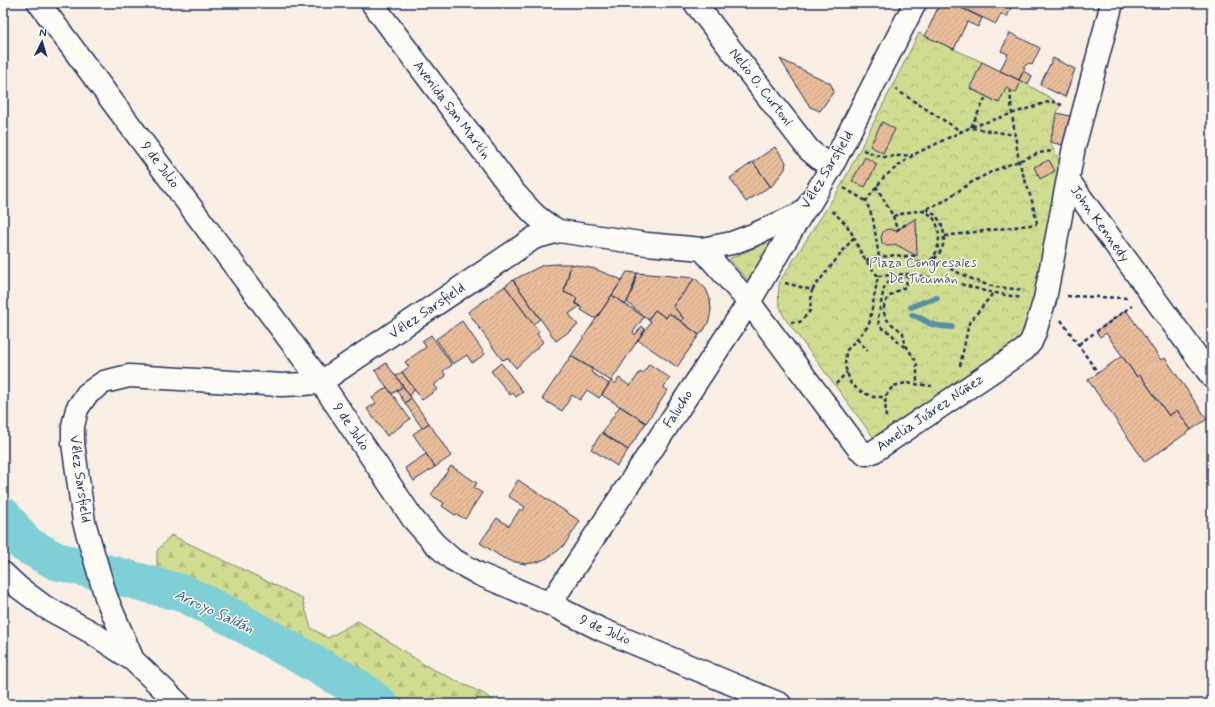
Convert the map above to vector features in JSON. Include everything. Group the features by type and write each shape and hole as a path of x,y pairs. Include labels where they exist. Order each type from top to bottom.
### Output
{"street":[{"name":"9 de Julio","path":"39,3 321,382 412,520 435,544 452,558 479,574 550,604 600,629 780,704"},
{"name":"Avenida San Martín","path":"372,3 513,191 533,215 546,225 559,231"},
{"name":"Nelio O. Curtoni","path":"695,3 810,150 836,177"},
{"name":"Vélez Sarsfield","path":"133,660 108,602 84,522 73,443 73,426 77,409 87,394 104,382 129,376 282,385 321,382 534,238 559,231 647,244 702,249 732,243 802,213 813,199 836,177 875,80 915,3"},
{"name":"John Kennedy","path":"1112,3 1074,147 1068,180 1212,377"},
{"name":"Amelia Juárez Núñez","path":"702,249 749,302 858,448 866,454 873,452 1024,350 1031,342 1048,284 1068,180"},
{"name":"Falucho","path":"550,604 749,302 802,213"},
{"path":"533,215 534,238"},
{"path":"3,573 45,607 91,632 133,660 178,704"},
{"path":"72,621 88,624 102,621 107,616 108,602"}],"path":[{"path":"875,80 892,87 962,132"},
{"path":"1010,90 1019,162 1032,201 1037,224 1036,232"},
{"path":"971,127 986,97"},
{"path":"866,201 884,177 915,154 971,127 1051,101 1061,105"},
{"path":"971,127 1015,135"},
{"path":"861,150 882,157 915,154"},
{"path":"893,216 926,209 942,202 972,182 993,171 1044,152"},
{"path":"836,177 866,201 873,219 879,257"},
{"path":"876,186 893,216 897,230 908,223"},
{"path":"827,207 846,224 854,237 858,248 878,276 869,325 846,351 845,366 851,384 860,391 873,397 885,398"},
{"path":"900,255 920,262 926,262 930,261 941,252 945,236 936,216 926,209"},
{"path":"921,211 932,216 938,227 938,242 934,258"},
{"path":"945,236 1037,224"},
{"path":"765,323 800,322 810,311 812,290 854,237"},
{"path":"866,260 900,255 917,256"},
{"path":"934,258 959,274 994,287 1031,291"},
{"path":"878,276 907,274 950,281 1025,299"},
{"path":"907,274 906,287 893,293 888,298 884,310 885,316 903,334 904,344 917,363 917,384"},
{"path":"893,275 884,288 878,318 879,325 884,330 891,333 898,342 907,348"},
{"path":"780,281 812,290"},
{"path":"959,368 965,347 969,323 994,292"},
{"path":"1072,295 1127,298"},
{"path":"1079,344 1132,306"},
{"path":"1040,315 1059,318 1079,344 1098,373"},
{"path":"856,339 868,350"},
{"path":"834,386 847,372"},
{"path":"899,434 887,420 885,410 885,398 893,386 906,383 936,386"}],"green space":[{"name":"Plaza Congresales De Tucumán","path":"919,33 982,62 970,89 999,103 1006,88 1016,92 1021,81 1061,105 1058,110 1050,142 1060,163 1030,334 877,442 784,317 779,303 780,281 841,186"},
{"path":"771,241 773,242 774,247 748,280 729,259"},
{"path":"171,535 302,598 311,628 328,638 358,621 428,667 484,694 498,704 409,704 157,581 157,551"}],"building":[{"path":"940,3 951,3 982,18 978,27 967,22 954,49 925,36"},
{"path":"957,3 1013,3 1007,17 1001,14 996,24 956,5"},
{"path":"1010,33 1040,48 1032,65 1029,63 1023,67 1025,68 1019,80 1000,71 1008,54 1001,51"},
{"path":"1053,58 1075,69 1065,97 1040,85"},
{"path":"780,59 830,83 834,91 820,111 810,107"},
{"path":"982,62 1021,81 1016,93 1006,88 999,103 970,88"},
{"path":"1023,71 1032,76 1028,84 1019,80"},
{"path":"1057,113 1070,116 1063,145 1050,142"},
{"path":"882,122 895,129 883,153 870,146"},
{"path":"775,147 786,162 785,169 771,187 753,162"},
{"path":"865,157 877,164 865,187 852,181"},
{"path":"1049,160 1055,171 1040,179 1034,167"},
{"path":"753,162 770,186 746,202 730,178"},
{"path":"916,218 917,256 895,244 887,246 882,243 881,237 885,230 890,229 896,231"},
{"path":"571,264 564,292 577,298 575,303 580,306 569,314 578,325 556,341 513,280 543,265"},
{"path":"571,264 595,269 622,280 596,319 581,310 582,308 575,303 577,298 564,292"},
{"path":"627,272 637,273 631,294 625,305 612,295"},
{"path":"637,273 695,278 673,306 684,319 681,321 669,313 666,318 655,310 648,320 627,302"},
{"path":"695,278 706,289 710,299 711,310 709,321 699,335 681,321 684,319 673,306"},
{"path":"513,280 540,319 533,324 505,286"},
{"path":"505,286 539,332 537,334 543,342 516,368 508,358 502,360 468,312"},
{"path":"612,295 644,317 633,332 635,335 642,326 645,329 611,381 571,356"},
{"path":"655,310 666,318 669,313 699,335 677,367 638,340 651,322 648,320"},
{"path":"1126,310 1161,360 1165,358 1207,419 1191,430 1177,410 1169,416 1140,375 1137,377 1106,333 1100,337 1096,331"},
{"path":"462,321 485,354 472,363 467,355 453,364 436,339"},
{"path":"431,335 452,365 443,371 446,376 434,385 438,389 422,400 402,372 409,367 405,362 426,347 422,341"},
{"path":"571,356 593,369 591,372 609,384 599,398 587,390 580,400 572,395 562,411 542,399"},
{"path":"1122,356 1137,377 1140,375 1169,416 1177,410 1191,430 1145,462 1088,380"},
{"path":"386,363 403,386 392,394 375,371"},
{"path":"501,363 523,392 516,397 513,393 510,395 491,371"},
{"path":"649,364 670,378 663,388 668,390 646,423 602,395 611,381 615,384 619,378 630,386 640,372 643,374"},
{"path":"402,372 415,390 409,395 396,376"},
{"path":"403,386 411,398 405,403 397,391"},
{"path":"387,387 410,419 387,436 367,409 376,403 372,398"},
{"path":"411,398 429,423 422,428 405,403"},
{"path":"620,406 646,423 628,450 602,433"},
{"path":"429,423 451,456 435,467 413,434"},
{"path":"602,432 628,450 617,466 591,449"},
{"path":"426,454 435,467 414,481 405,468"},
{"path":"451,466 477,483 474,488 482,493 465,519 456,514 455,515 442,506 444,503 431,495"},
{"path":"518,480 580,521 565,544 559,550 538,562 525,564 511,561 503,558 480,543 497,518 509,526 520,509 523,511 525,507 508,496"}],"waterway":[{"path":"911,307 937,298"},
{"path":"912,315 935,325 952,327"},
{"name":"Arroyo Saldán","path":"3,516 25,544 56,561 185,594 233,618 358,688 379,704"}]}
